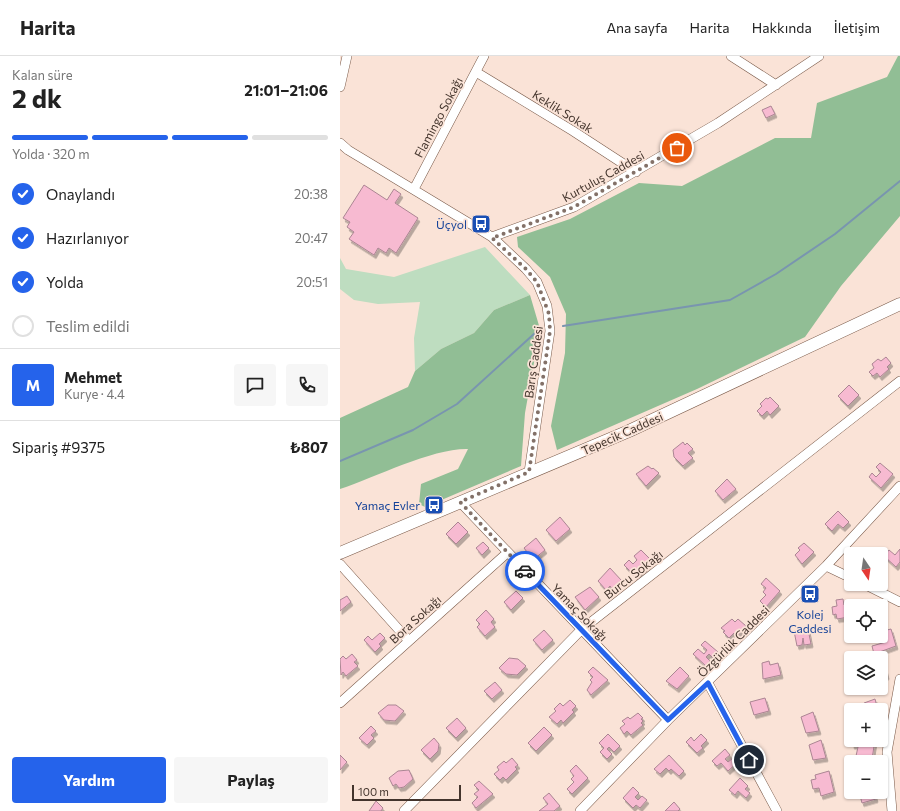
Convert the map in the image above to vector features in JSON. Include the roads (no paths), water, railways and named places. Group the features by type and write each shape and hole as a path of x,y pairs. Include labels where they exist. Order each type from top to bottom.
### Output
{"street":[{"path":"340,87 347,56"},
{"name":"Flamingo Sokağı","path":"414,189 484,56"},
{"path":"732,56 776,85"},
{"name":"Kurtuluş Caddesi","path":"492,238 574,207 718,123 819,56"},
{"name":"Keklik Sokak","path":"476,72 573,131 636,172"},
{"name":"Barış Caddesi","path":"340,143 348,150 492,238 526,269 537,282 549,314 550,331 529,472"},
{"name":"Tepecik Caddesi","path":"340,553 629,431 900,304"},
{"name":"Burcu Sokağı","path":"404,811 581,630 900,381"},
{"name":"Özgürlük Caddesi","path":"581,811 668,720 708,683 826,566 900,486"},
{"name":"Yamaç Sokağı","path":"460,502 668,720"},
{"name":"Bora Sokağı","path":"340,703 507,552"},
{"path":"340,564 409,641"},
{"path":"826,566 844,575"},
{"path":"878,591 900,602"},
{"path":"892,811 887,752 900,679"},
{"path":"708,683 776,811"}],"waterway":[{"path":"563,326 730,300 776,274 835,234 900,181"},
{"path":"340,461 413,430 457,404 535,333"}],"place":[{"name":"Üçyol","path":"481,224"},
{"name":"Yamaç Evler","path":"434,505"},
{"name":"Kolej Caddesi","path":"810,594"}]}
